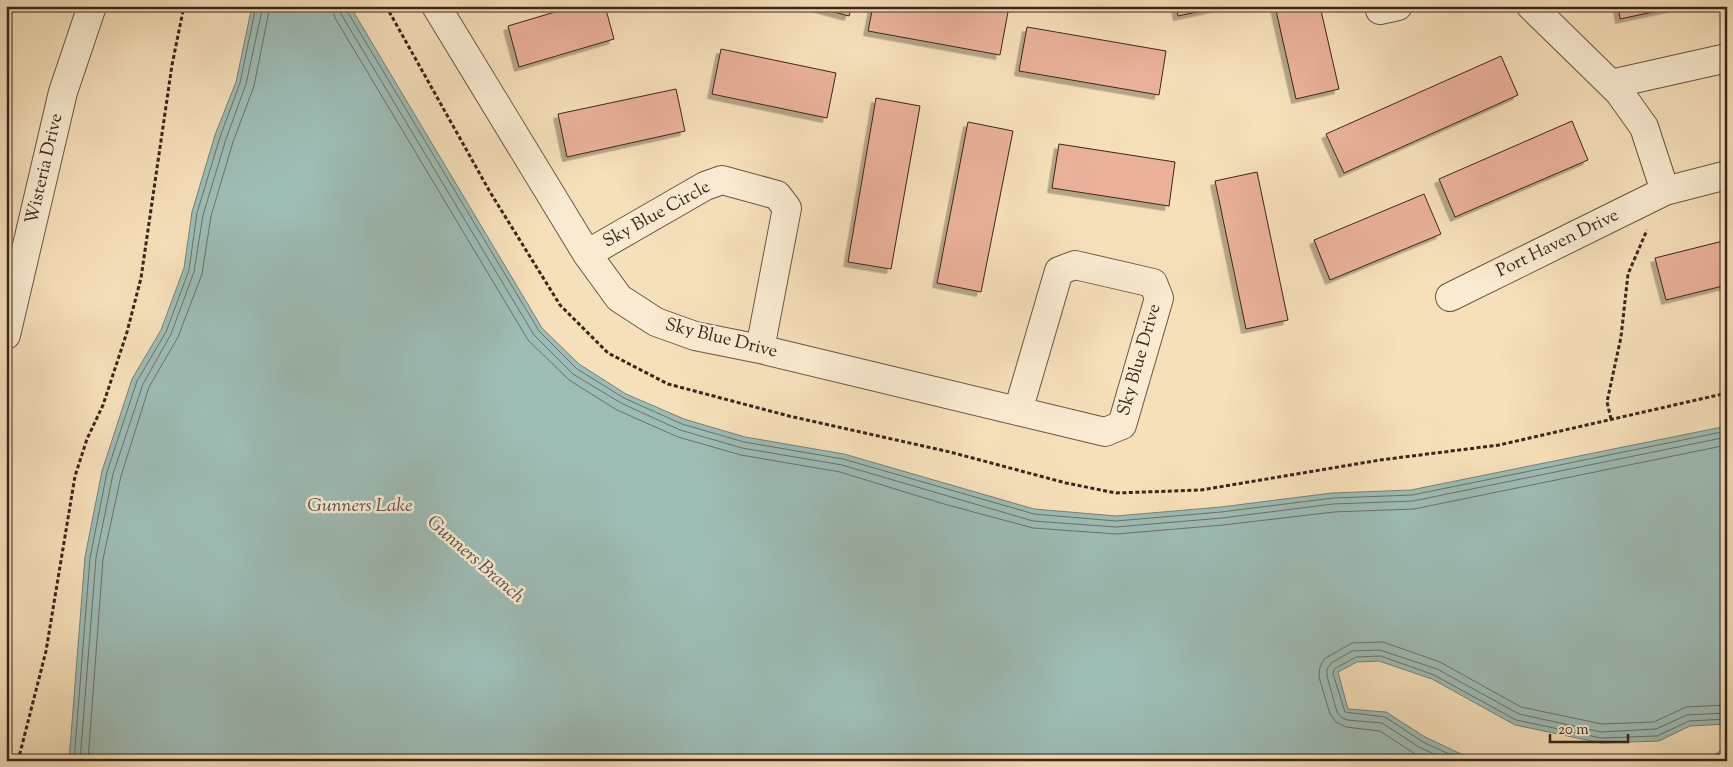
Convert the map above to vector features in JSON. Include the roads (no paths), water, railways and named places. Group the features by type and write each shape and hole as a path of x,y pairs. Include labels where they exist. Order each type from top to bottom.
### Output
{"street":[{"name":"Wisteria Drive","path":"6,335 63,92 92,6"},
{"name":"Sky Blue Drive","path":"436,6 587,254 619,298 656,322 695,336 760,349 1105,432 1122,425 1159,298 1153,283 1075,264 1059,271 1018,411"},
{"path":"1379,6 1380,10 1398,6"},
{"path":"1531,6 1619,92 1644,127 1665,191"},
{"path":"1611,84 1727,58"},
{"name":"Port Haven Drive","path":"1450,297 1665,191 1727,175"},
{"name":"Sky Blue Circle","path":"587,254 705,186 722,180 777,195 787,208 760,349"}],"water":[{"name":"Gunners Lake","path":"252,6 350,6 542,328 579,364 626,394 684,419 745,437 844,454 1034,509 1116,516 1221,507 1332,493 1411,490 1727,426 1727,724 1690,726 1659,741 1601,743 1515,725 1432,679 1379,661 1357,662 1338,672 1348,709 1386,712 1425,737 1476,761 69,761 85,557 102,471 132,379 161,330 184,268 192,212 215,135 236,82"},
{"path":"1727,745 1727,761 1704,761 1710,759"}],"water label":[{"name":"Gunners Branch","path":"475,560"}]}
